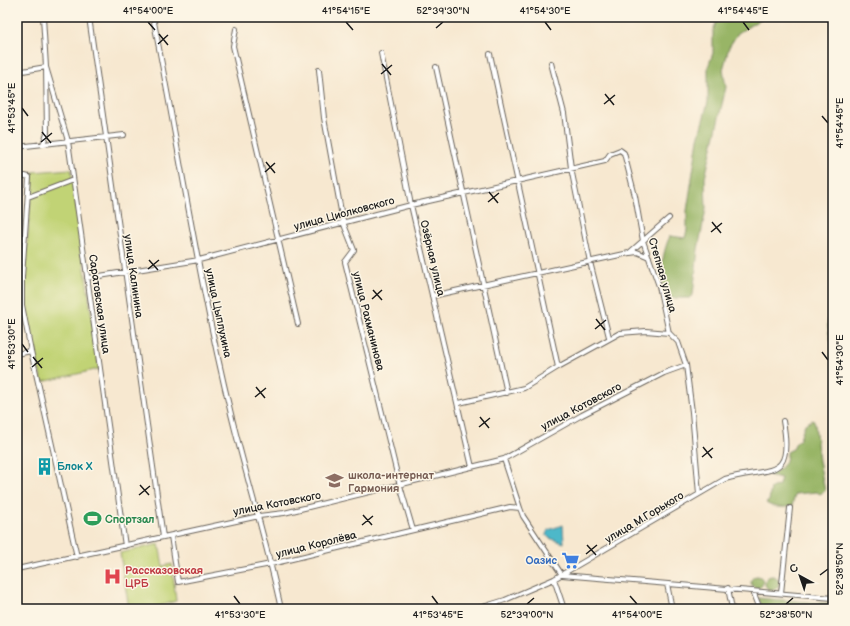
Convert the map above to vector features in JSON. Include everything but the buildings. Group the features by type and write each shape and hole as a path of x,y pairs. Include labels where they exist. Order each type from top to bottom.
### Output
{"street":[{"name":"Саратовская улица","path":"43,17 46,67 47,133 43,144"},
{"name":"улица Калинина","path":"89,17 124,272 149,431 163,537"},
{"name":"улица Цыплухина","path":"153,17 199,260 231,414 259,516 281,609"},
{"path":"236,30 233,46 277,240 298,324"},
{"name":"Озёрная улица","path":"381,53 411,205 459,403 472,467"},
{"path":"490,54 536,273 558,366"},
{"path":"550,63 564,113 571,168 590,262 609,337"},
{"name":"Саратовская улица","path":"46,67 68,141 125,546"},
{"path":"17,72 46,67"},
{"path":"436,67 507,392"},
{"name":"улица Рахманинова","path":"319,70 324,118 343,222 354,250 345,262 400,485 413,530"},
{"path":"17,147 124,135"},
{"name":"улица Циолковского","path":"87,278 199,260 411,205 605,161 610,154 616,150 624,153"},
{"name":"Степная улица","path":"624,153 635,196 643,241 659,286 669,333 678,342 686,365 692,412 699,494"},
{"path":"25,176 29,177 21,289 22,305 78,557"},
{"path":"28,197 73,180"},
{"path":"629,253 669,218"},
{"path":"432,296 485,286 536,273 629,253 637,252 649,257"},
{"path":"459,403 524,388 558,366 609,337 620,333 669,333"},
{"path":"17,354 31,351"},
{"name":"улица Котовского","path":"17,569 78,557 259,516 284,513 504,459 582,415 664,373 686,365"},
{"name":"улица М.Горького","path":"476,609 505,600 562,575 726,479 746,473 776,469 784,462 787,444 783,422"},
{"path":"504,459 523,516 562,575 833,598"},
{"name":"улица Королёва","path":"171,536 178,582 271,564 510,507 520,508"},
{"path":"781,593 790,508"},
{"path":"554,579 564,609"},
{"path":"667,584 672,609"},
{"path":"728,588 732,609"},
{"path":"753,591 760,609"}],"green space":[{"path":"718,17 764,17 738,33 729,47 723,70 726,87 705,178 706,209 698,249 693,295 690,298 669,298 663,284 663,259 670,236 685,238 687,230 687,211 698,139 708,102 708,67 713,53 713,31"},
{"path":"71,169 99,369 42,382 27,316 24,282 33,172"},
{"path":"833,311 833,348 829,333 828,319"},
{"path":"813,420 815,424 819,461 825,491 820,494 817,492 795,494 792,506 779,507 766,503 769,501 771,488 779,485 781,478 768,475 776,472 782,467 786,461 787,452 793,449 795,444 800,439 805,424"},
{"path":"159,544 163,566 172,564 176,601 149,609 129,609 120,553"},
{"path":"757,576 761,578 763,582 761,586 757,588 753,586 751,582 753,578"},
{"path":"772,576 777,578 779,583 777,588 772,590 767,588 765,583 767,578"},
{"path":"758,598 833,604 833,609 763,609"}],"water":[{"path":"563,525 564,543 549,538 546,535 548,530"}],"place":[{"name":"Блок Х","path":"44,466"},
{"name":"школа-интернат Гармония","path":"335,481"},
{"name":"Спортзал","path":"92,519"},
{"name":"Оазис","path":"570,560"},
{"name":"Рассказовская ЦРБ","path":"112,576"}]}
